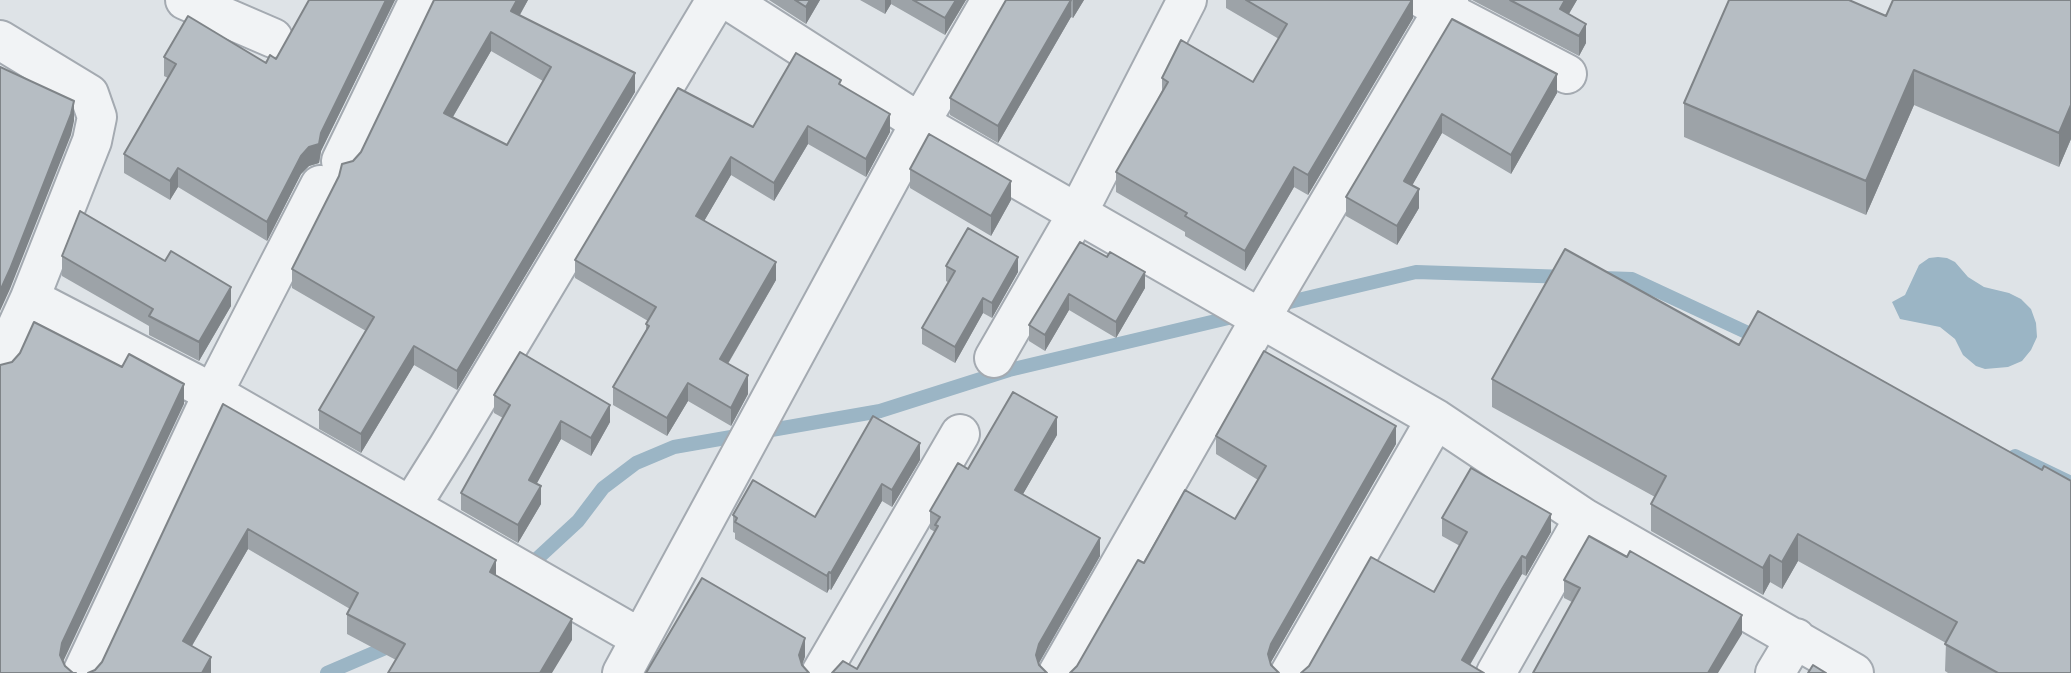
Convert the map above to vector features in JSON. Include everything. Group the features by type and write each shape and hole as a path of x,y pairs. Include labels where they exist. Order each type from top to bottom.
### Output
{"street":[{"path":"185,0 273,38"},
{"path":"82,673 213,393 419,0"},
{"path":"424,513 448,447 716,0"},
{"path":"728,0 920,123 1436,419 1584,518 1854,673"},
{"path":"622,673 625,630 695,536 920,123 991,0"},
{"path":"995,358 1077,214 1187,0"},
{"path":"1058,673 1259,317 1335,193 1439,3 1567,74"},
{"path":"0,40 89,94 97,117 92,141 30,298 0,364"},
{"path":"30,298 213,393 625,630"},
{"path":"1290,673 1436,419"},
{"path":"821,673 960,434"},
{"path":"1496,673 1584,518"},
{"path":"1775,673 1796,638"}],"water":[{"path":"1938,257 1955,262 1968,277 1984,287 2009,293 2021,299 2031,309 2037,337 2022,361 2008,367 1985,369 1976,366 1963,355 1955,339 1940,327 1900,319 1892,302 1905,295 1919,265 1929,258"}],"building":[{"path":"309,0 386,0 321,133 319,144 309,147 301,156 267,222 178,168 170,181 124,154 176,64 164,57 188,16 266,63 270,55 276,59"},
{"path":"434,0 517,0 511,11 635,73 457,371 414,346 361,434 319,410 374,317 292,269 339,176 342,164 353,161 361,152","holes":["491,32 551,67 507,145 444,113"]},
{"path":"795,0 810,0 806,7"},
{"path":"913,0 956,0 945,18"},
{"path":"1006,0 1071,0 998,126 950,98"},
{"path":"1246,0 1412,0 1308,175 1294,167 1245,251 1185,216 1187,213 1116,172 1168,82 1162,78 1181,40 1253,82 1287,24"},
{"path":"1510,0 1565,0 1560,9 1586,24 1579,36"},
{"path":"1729,0 1849,0 1886,16 1893,0 2071,0 2071,105 2059,133 1914,70 1866,181 1684,103"},
{"path":"1452,19 1557,74 1511,155 1442,114 1404,181 1419,189 1397,226 1346,197"},
{"path":"796,53 841,80 839,84 890,114 866,159 808,126 774,183 731,157 696,216 776,262 720,359 748,375 731,408 688,383 667,418 613,387 649,326 646,324 656,307 575,260 678,88 753,127"},
{"path":"0,67 74,101 0,291"},
{"path":"929,134 1011,181 991,216 910,169"},
{"path":"80,211 165,261 171,251 231,287 199,342 149,316 153,309 62,256"},
{"path":"968,228 1018,257 992,303 983,298 955,347 922,328 955,271 946,266"},
{"path":"1080,242 1107,257 1110,252 1145,272 1116,322 1069,294 1045,335 1029,325"},
{"path":"1565,249 1739,345 1758,311 2042,470 2044,466 2071,481 2071,673 1998,673 1945,644 1957,622 1798,534 1782,562 1770,555 1763,568 1651,504 1666,476 1492,379"},
{"path":"34,322 122,367 129,354 184,384 62,643 60,655 65,666 73,673 0,673 0,365 12,362 20,353"},
{"path":"1264,351 1396,426 1271,644 1268,654 1271,665 1279,673 1070,673 1077,666 1138,560 1144,563 1185,490 1235,519 1266,466 1216,436"},
{"path":"520,352 610,405 591,438 561,421 529,480 541,486 518,525 461,493 510,405 494,395"},
{"path":"1013,392 1057,417 1015,490 1100,538 1039,644 1036,655 1039,665 1047,673 832,673 843,661 857,669 938,526 935,525 940,517 930,511 958,463 968,469"},
{"path":"223,404 496,560 490,572 572,619 540,673 388,673 405,644 347,614 358,593 248,529 183,641 211,657 202,673 88,673 102,662"},
{"path":"873,416 920,443 892,490 882,484 831,573 827,576 735,522 737,518 733,515 753,480 815,517"},
{"path":"1471,468 1551,514 1526,558 1522,556 1462,660 1484,673 1301,673 1309,666 1371,557 1434,592 1467,532 1442,518"},
{"path":"1589,536 1627,557 1630,551 1742,615 1708,673 1533,673 1580,588 1564,580"},
{"path":"702,578 805,638 799,655 802,665 809,673 646,673"},
{"path":"1813,665 1826,673 1808,673"}],"waterway":[{"path":"1277,305 1416,272 1568,277"},
{"path":"1602,278 1632,279 1761,339"},
{"path":"526,569 578,521 603,488 636,463 674,447 880,411 1009,370 1241,315"},
{"path":"2015,456 2071,483"},
{"path":"327,673 397,643"}]}
